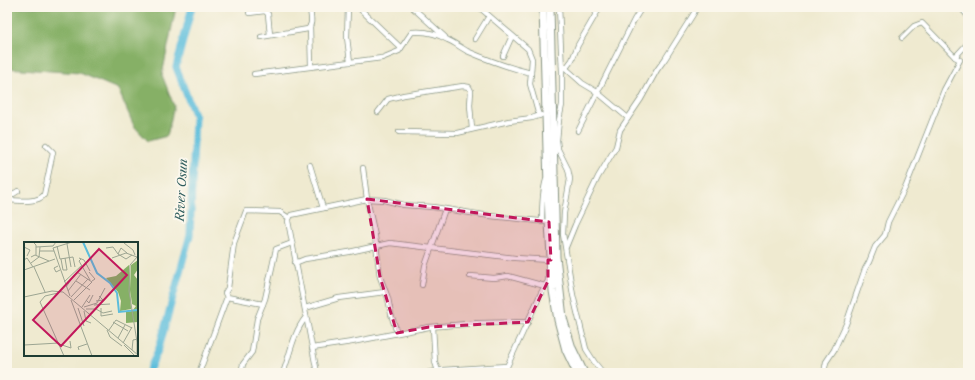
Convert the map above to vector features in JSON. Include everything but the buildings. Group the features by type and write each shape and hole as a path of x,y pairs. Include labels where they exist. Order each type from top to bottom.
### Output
{"highway":[{"path":"543,7 553,114 546,222 553,291 558,320 566,350 577,373"},
{"path":"550,7 556,257 563,318 572,348 584,373"}],"street":[{"path":"310,7 312,18 310,26 311,66"},
{"path":"348,7 347,37 350,62"},
{"path":"358,7 401,48"},
{"path":"412,7 448,39 463,48 509,68 532,73"},
{"path":"479,7 531,53 533,64 530,84 539,116"},
{"path":"399,132 457,132 509,121 553,114 562,105 564,66 559,7"},
{"path":"564,66 572,60 578,45 600,7"},
{"path":"578,131 642,7"},
{"path":"566,247 598,177 616,147 620,130 642,99 657,70 696,7"},
{"path":"960,7 968,16"},
{"path":"249,13 265,11 268,14 270,35"},
{"path":"475,39 489,16"},
{"path":"824,373 826,362 834,350 846,324 865,269 875,247 885,235 888,222 906,186 944,90 960,60 955,57 922,23 914,26 902,38"},
{"path":"260,38 308,29 310,26"},
{"path":"433,34 437,29"},
{"path":"254,74 382,58 397,52 412,32 433,34 448,39"},
{"path":"503,56 512,36"},
{"path":"955,57 968,43"},
{"path":"564,66 570,74 597,92 628,118"},
{"path":"378,112 388,99 404,95 463,86 469,87 471,91 470,104 472,130"},
{"path":"553,114 558,149 568,169 570,179 564,213 563,234 573,295 586,349 594,363 603,373"},
{"path":"7,199 40,200 44,195 53,152 46,145"},
{"path":"310,164 323,208"},
{"path":"363,168 379,273 394,325 398,333"},
{"path":"7,199 18,191"},
{"path":"317,373 288,221 291,215 367,199 384,200 404,205 434,207 497,217 546,222"},
{"path":"422,285 430,248 445,209"},
{"path":"200,373 227,297 225,293 228,288 234,243 246,211 280,212 289,218"},
{"path":"241,373 243,364 252,352 257,320 263,304 276,249 292,243"},
{"path":"295,263 305,259 390,243 515,258 550,260 548,281 544,286 504,373"},
{"path":"470,276 494,278 508,276 544,286"},
{"path":"305,308 339,298 385,292"},
{"path":"227,297 263,304"},
{"path":"283,373 293,342 302,322 306,317"},
{"path":"312,348 433,327 479,323 528,322"},
{"path":"433,327 435,362 438,371"},
{"path":"427,373 507,366"}],"highlighted area":[{"path":"367,199 549,222 551,260 548,260 548,281 528,322 429,327 397,333 380,277"}],"green space":[{"path":"7,7 176,7 162,75 174,106 167,136 148,141 134,126 118,89 80,73 7,68"}],"waterway":[{"name":"River Osun","path":"148,373 159,348 190,235 195,117 176,67 192,7"}]}
